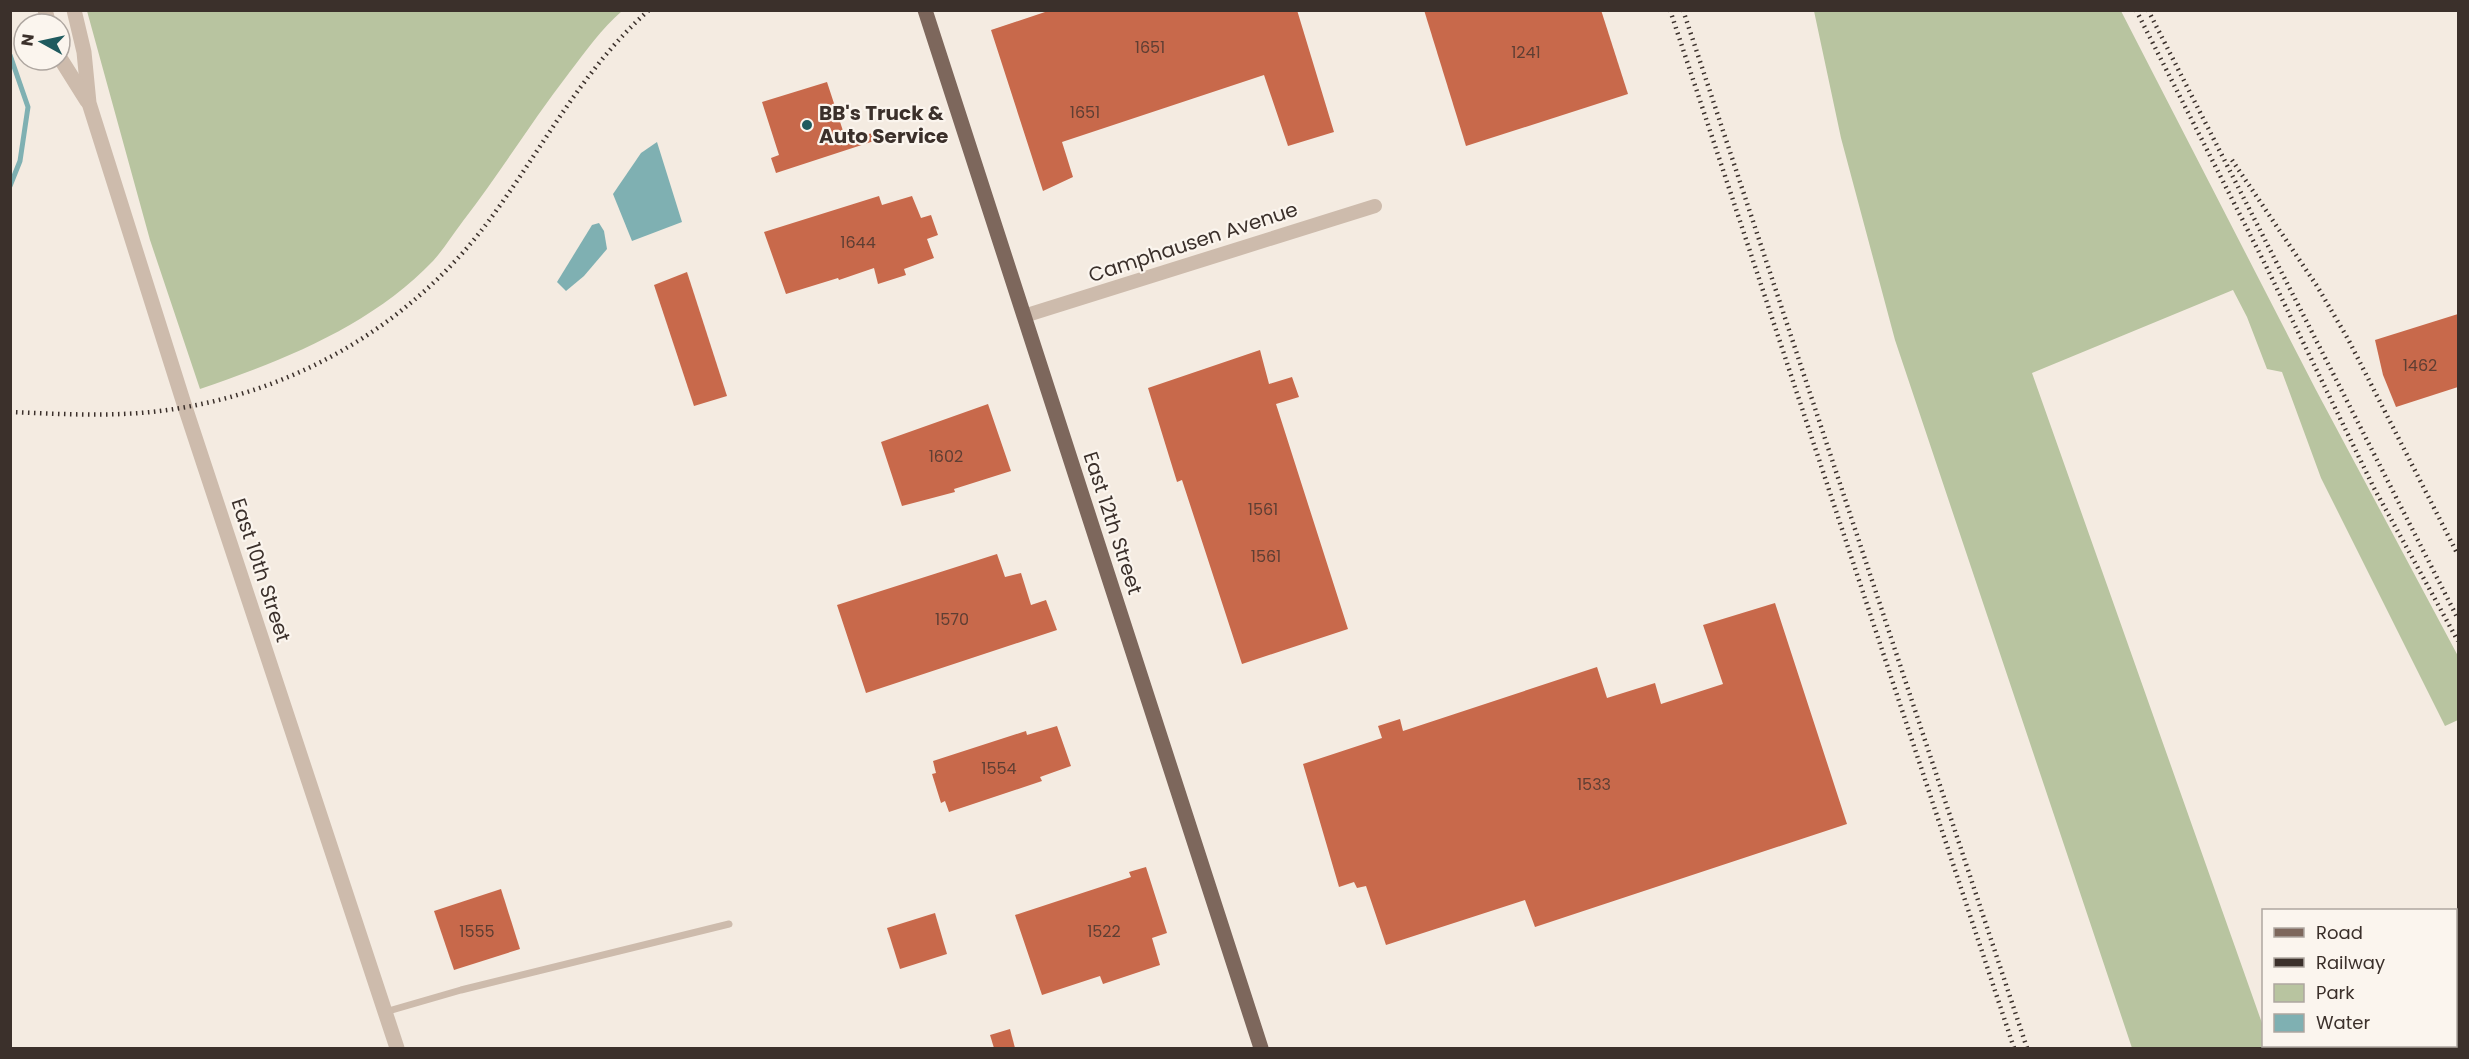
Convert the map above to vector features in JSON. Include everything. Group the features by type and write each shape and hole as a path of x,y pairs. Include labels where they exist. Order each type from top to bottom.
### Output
{"main road":[{"name":"East 12th Street","path":"925,10 1261,1048"}],"street":[{"name":"East 10th Street","path":"74,10 84,52 89,103 185,407 397,1048"},
{"name":"East 10th Street","path":"69,72 89,103"},
{"name":"Camphausen Avenue","path":"1024,316 1375,206"}],"lane":[{"path":"385,1012 460,990 729,924"}],"green space":[{"path":"87,10 622,11 600,33 569,73 441,252 409,284 354,323 324,339 262,366 200,389 150,240"},
{"path":"1814,11 2121,11 2316,390 2458,656 2458,720 2445,726 2321,478 2282,372 2267,369 2247,317 2233,290 2032,373 2262,1023 2262,1047 2271,1048 2132,1048 1895,340 1841,138"}],"water":[{"path":"657,142 682,222 632,241 613,194 641,153"},
{"path":"599,223 604,231 607,249 584,276 566,291 557,282 592,225"}],"building":[{"path":"1051,10 1297,10 1334,132 1288,146 1264,75 1062,142 1073,177 1043,191 991,30"},
{"path":"1424,10 1601,10 1628,94 1466,146"},
{"path":"827,82 845,137 875,133 877,140 776,173 771,158 779,155 762,102"},
{"path":"879,196 882,205 912,196 921,218 931,215 938,235 927,239 934,258 904,269 906,275 878,284 874,268 786,294 764,232"},
{"path":"687,272 727,396 694,406 654,285"},
{"path":"2458,314 2458,387 2396,407 2383,375 2375,340"},
{"path":"1260,350 1269,384 1292,377 1299,397 1276,404 1348,629 1242,664 1182,480 1177,482 1148,388"},
{"path":"988,404 1011,471 954,489 955,492 902,506 881,442"},
{"path":"997,554 1005,577 1021,573 1031,605 1046,600 1057,630 866,693 837,605"},
{"path":"1775,603 1847,824 1535,927 1525,900 1386,945 1366,886 1357,888 1354,882 1339,887 1303,764 1382,738 1378,726 1400,719 1403,731 1597,667 1607,698 1655,683 1661,704 1723,684 1703,625"},
{"path":"1057,726 1071,766 1040,777 1042,781 949,812 945,801 941,803 932,774 936,773 933,761 1026,731 1027,735"},
{"path":"1146,867 1167,933 1152,938 1160,965 1103,984 1100,976 1042,995 1015,915 1131,877 1129,872"},
{"path":"501,889 520,949 454,970 434,911"},
{"path":"935,913 947,954 900,969 887,928"},
{"path":"1010,1029 1015,1048 994,1048 990,1035"}],"waterway":[{"path":"10,55 28,107 20,161 10,186"}],"railway":[{"path":"10,412 123,414 160,411 210,402 259,388 305,370 349,346 391,319 429,287 464,251 496,211 585,81 626,32 649,10"},
{"path":"1670,10 2014,1048"},
{"path":"1683,10 2027,1048"},
{"path":"2136,10 2265,264 2374,488 2458,641"},
{"path":"2148,10 2458,619"},
{"path":"2232,160 2317,286 2348,339 2458,555"}],"place":[{"name":"BB's Truck & Auto Service","path":"807,125"}]}
